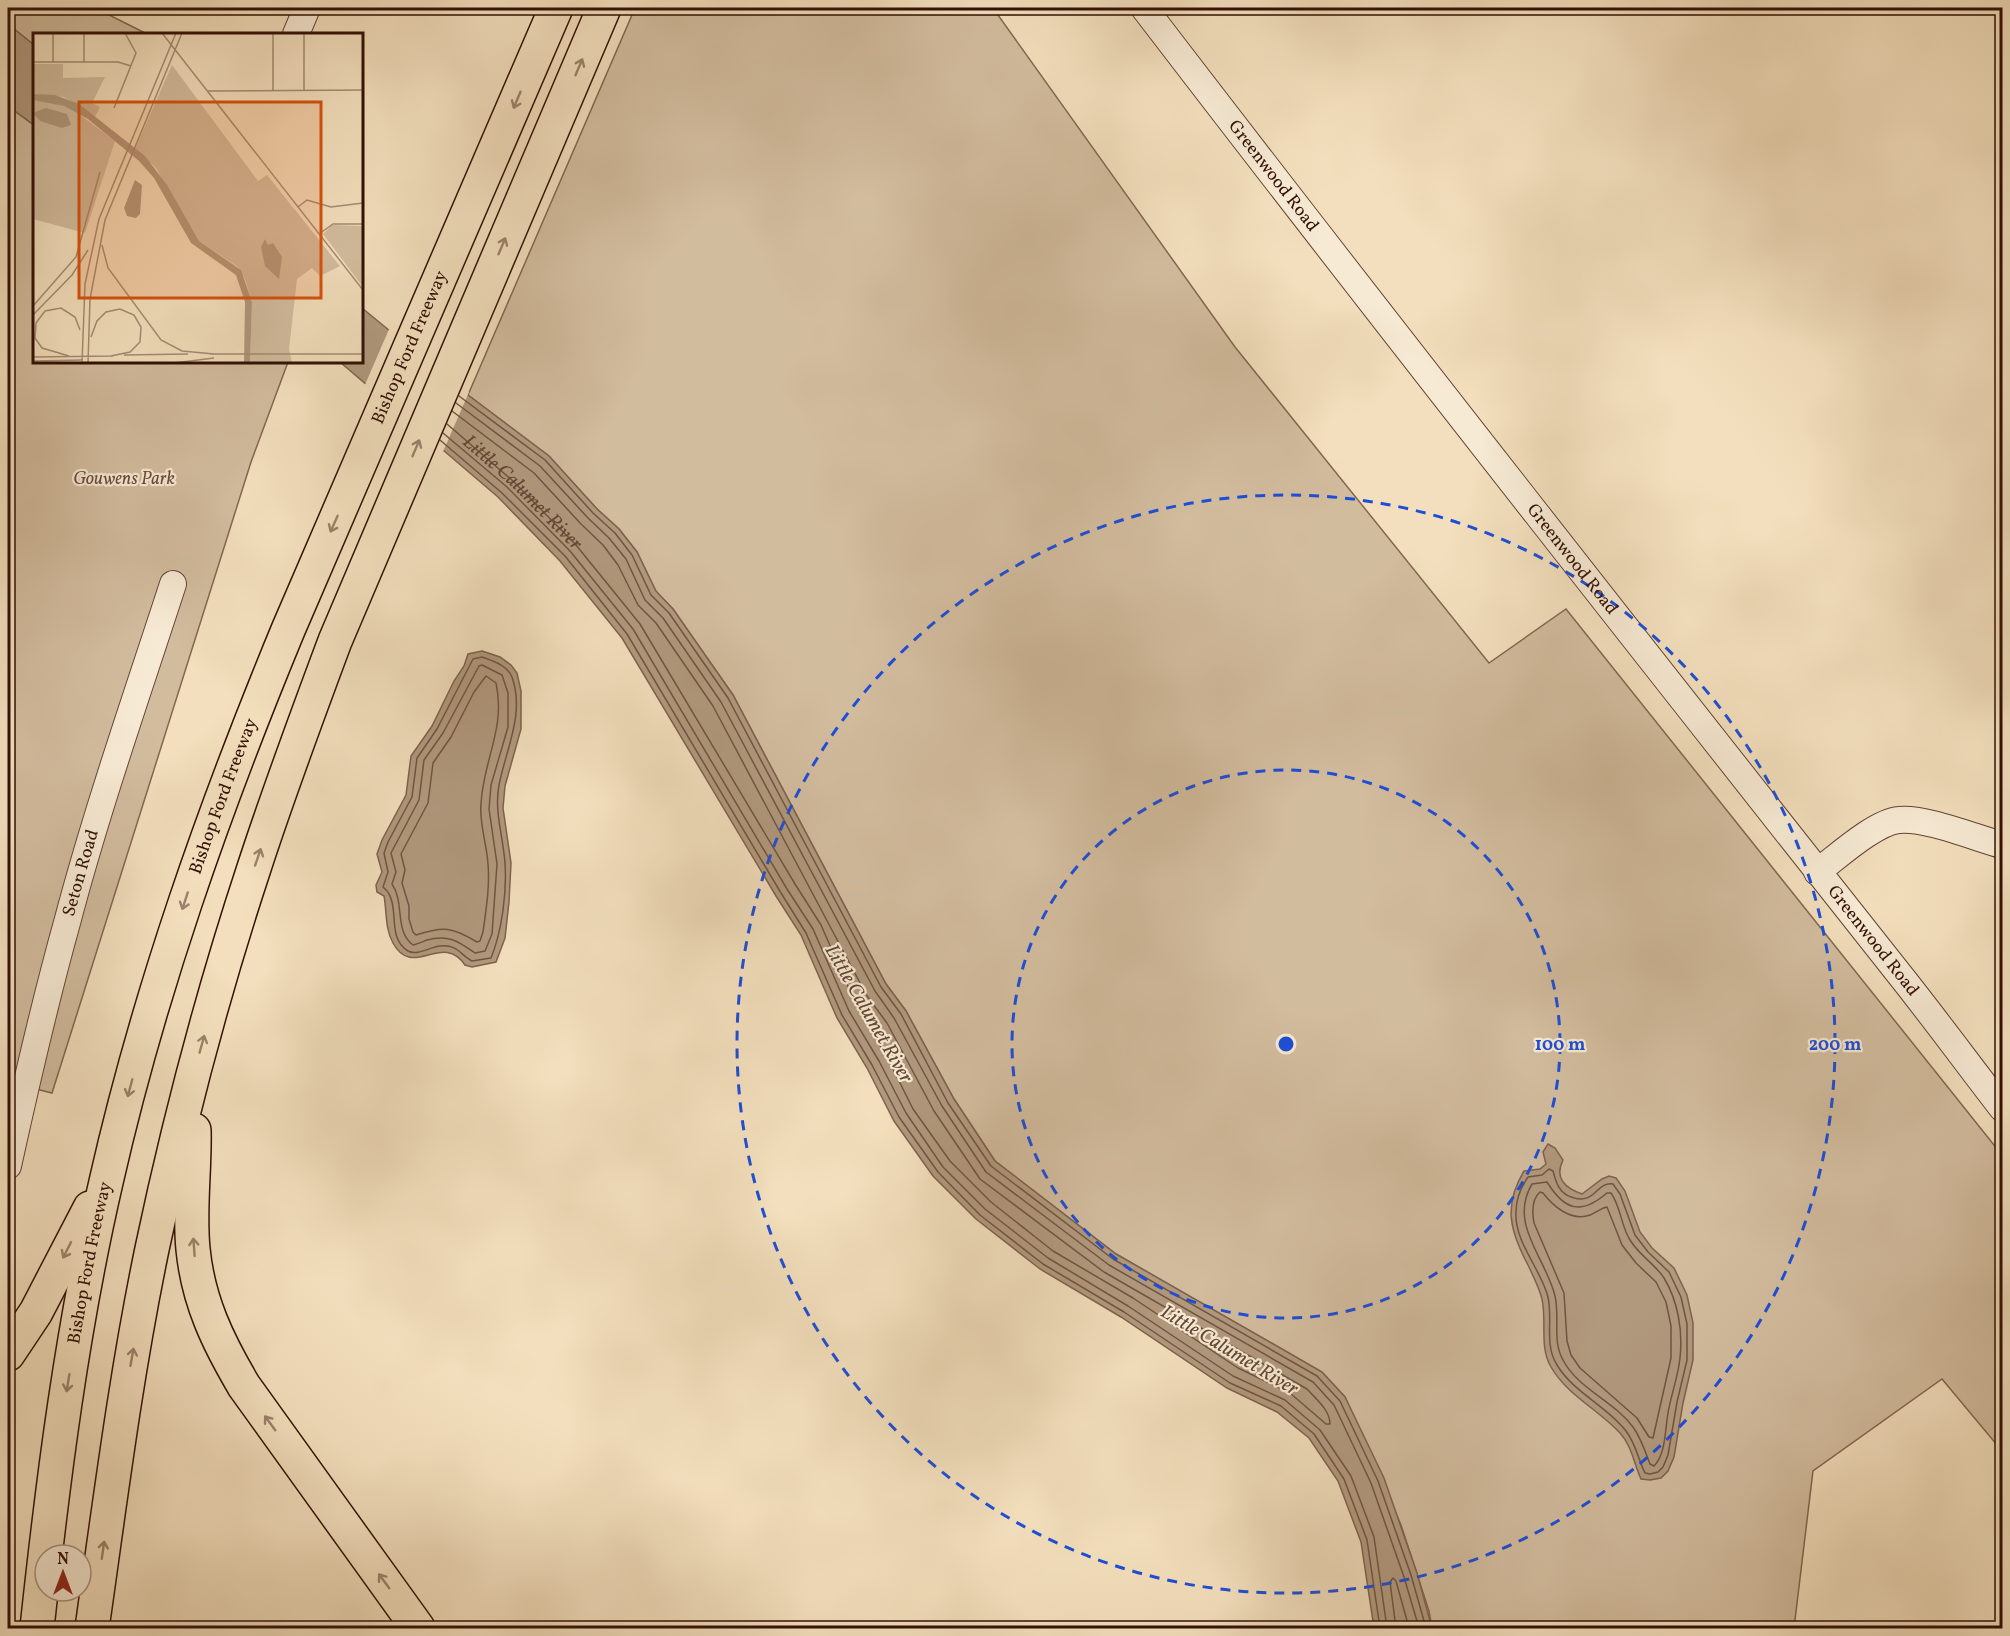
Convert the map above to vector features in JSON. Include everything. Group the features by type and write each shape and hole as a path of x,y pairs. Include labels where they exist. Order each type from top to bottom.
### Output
{"highway":[{"name":"Bishop Ford Freeway","path":"38,1629 49,1514 68,1381 106,1180 162,973 202,848 259,701 556,8"},
{"path":"92,1629 123,1411 152,1250 193,1079 253,869 335,641 604,8"},
{"path":"193,1079 195,1157 192,1191 193,1250 201,1297 219,1343 244,1386 418,1629"},
{"path":"8,1354 36,1312 106,1180"}],"street":[{"path":"296,33 307,8"},
{"name":"Greenwood Road","path":"1144,8 1360,290 2001,1103"},
{"name":"Seton Road","path":"8,1166 32,1058 68,918 102,802 173,585"},
{"path":"1817,872 1875,829 1898,820 1923,822 2002,845"}],"green space":[{"path":"8,8 113,8 109,15 145,33 33,33 33,44 8,24"},
{"path":"635,8 993,8 1235,347 1489,663 1566,609 2002,1155 2002,1451 1942,1379 1813,1471 1794,1628 1432,1628 1429,1611 1401,1525 1345,1397 1322,1372 1116,1254 995,1161 954,1099 906,1011 886,984 733,695 673,609 656,592 637,552 619,529 597,509 549,456 468,395"},
{"name":"Gouwens Park","path":"8,106 33,124 33,363 288,363 251,462 52,1093 8,1082"}],"water":[{"path":"8,24 33,44 33,124 8,106"},
{"name":"Little Calumet River","path":"363,309 468,395 549,456 597,509 619,529 637,552 656,591 673,609 733,695 886,984 906,1011 954,1099 995,1161 1116,1254 1322,1372 1345,1397 1384,1478 1417,1573 1432,1628 1374,1628 1361,1542 1338,1481 1309,1438 1277,1412 1227,1388 1121,1317 1040,1269 976,1219 933,1176 894,1121 867,1068 837,1018 801,935 622,638 560,561 498,497 341,363 363,363"},
{"path":"482,651 500,657 517,673 521,691 521,729 505,786 503,808 511,863 505,938 496,962 472,967 465,965 456,956 447,952 419,957 409,957 401,953 390,938 384,896 377,892 376,885 382,872 377,854 406,795 411,756 432,726 468,654"},
{"path":"1548,1144 1555,1148 1563,1160 1560,1172 1563,1182 1576,1192 1582,1194 1609,1176 1616,1178 1625,1191 1640,1232 1652,1248 1674,1268 1687,1295 1693,1323 1693,1360 1674,1457 1668,1471 1661,1478 1641,1479 1624,1438 1566,1386 1547,1359 1542,1299 1513,1230 1511,1207 1517,1184 1524,1171 1540,1169 1546,1164 1543,1152"}],"pier":[{"path":"390,327 469,392 442,454 364,387"}]}
